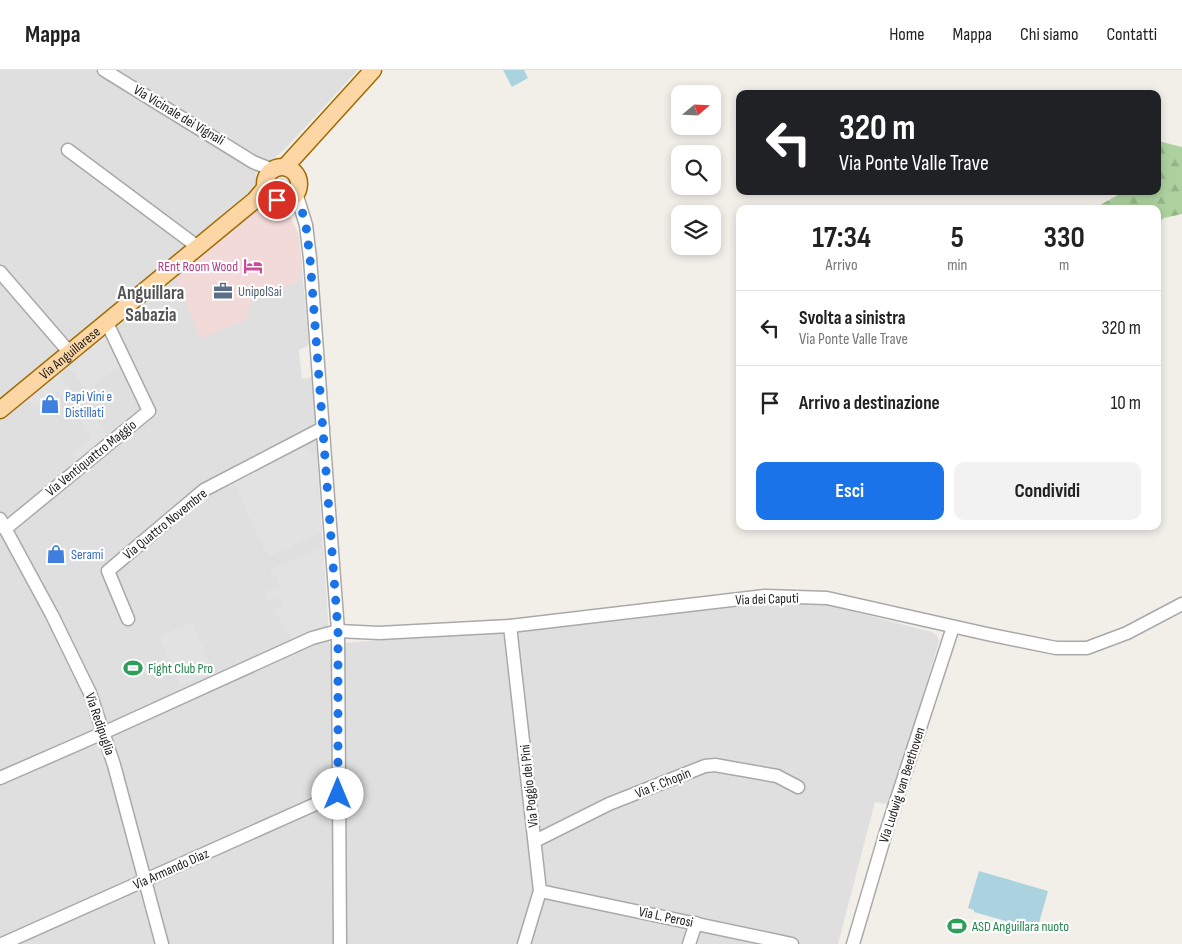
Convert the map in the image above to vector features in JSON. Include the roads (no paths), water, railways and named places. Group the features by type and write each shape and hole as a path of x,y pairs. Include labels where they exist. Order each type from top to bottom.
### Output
{"main road":[{"name":"Via Anguillarese","path":"1,406 107,323 255,200 282,187 305,145 373,70"}],"street":[{"name":"Via Vicinale dei Vignali","path":"104,70 253,162 282,187"},
{"path":"68,150 198,247"},
{"path":"282,187 306,226 310,258 338,631 340,944"},
{"path":"0,272 70,353"},
{"name":"Via Ventiquattro Maggio","path":"2,524 149,411 107,323"},
{"name":"Via Quattro Novembre","path":"128,619 108,571 204,490 323,428"},
{"name":"Via Redipuglia","path":"2,524 52,615 90,693 114,765 162,944"},
{"name":"Via dei Caputi","path":"0,778 312,638 338,631 379,632 510,626 765,596 827,598 1056,648 1087,648 1127,633 1182,604"},
{"name":"Via Poggio dei Pini","path":"510,626 540,891 524,944"},
{"name":"Via Ludwig van Beethoven","path":"853,944 886,832 953,627"},
{"name":"Via F. Chopin","path":"535,841 609,804 705,766 715,765 777,776 798,787"},
{"name":"Via Armando Diaz","path":"2,944 338,794"},
{"name":"Via L. Perosi","path":"540,891 792,944"},
{"path":"689,944 696,923"}],"water":[{"path":"503,70 524,70 528,78 512,87"},
{"path":"979,871 1048,891 1037,930 974,912 974,910 968,908"}],"place":[{"name":"REnt Room Wood","path":"253,266"},
{"name":"UnipolSai","path":"223,291"},
{"name":"Papi Vini e Distillati","path":"50,404"},
{"name":"Serami","path":"56,554"},
{"name":"Fight Club Pro","path":"133,668"},
{"name":"ASD Anguillara nuoto","path":"957,926"}],"district":[{"name":"Anguillara Sabazia","path":"151,304"}]}
